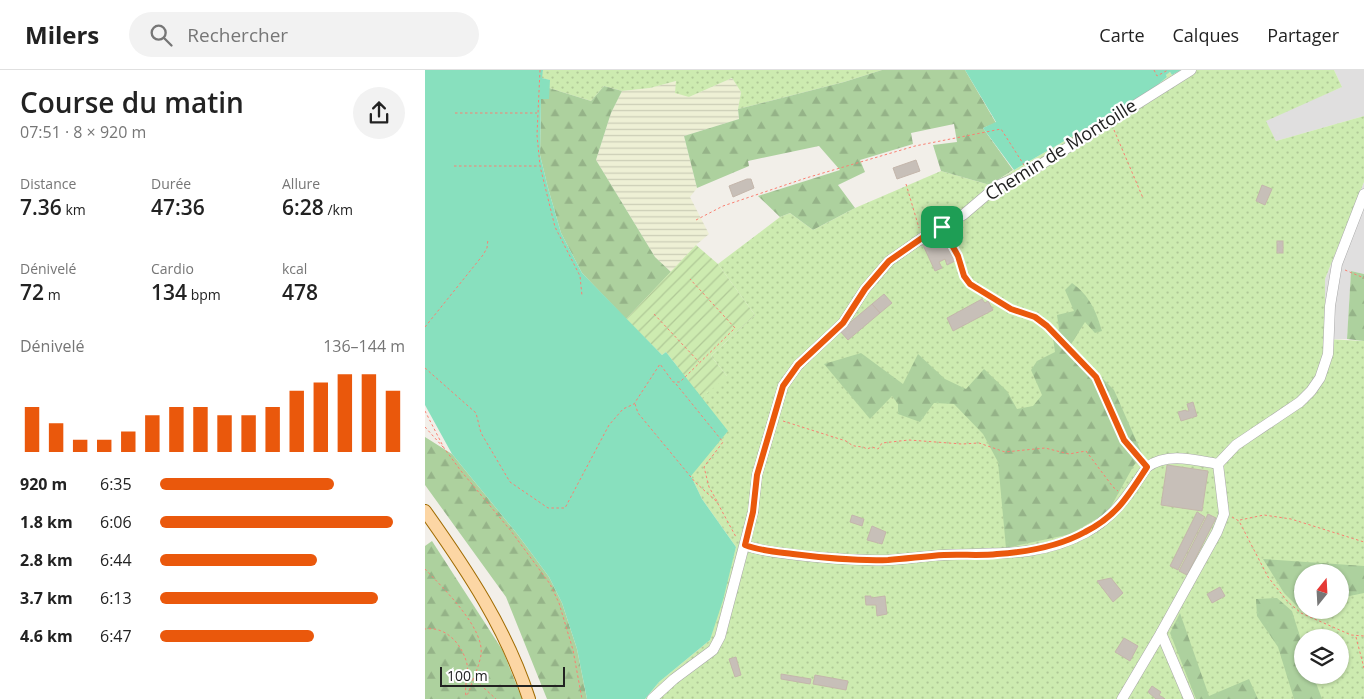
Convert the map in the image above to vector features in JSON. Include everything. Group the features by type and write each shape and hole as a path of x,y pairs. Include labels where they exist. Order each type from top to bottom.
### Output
{"main road":[{"path":"425,511 458,558 494,617 516,663 529,699"}],"street":[{"name":"Chemin de Montoille","path":"652,699 674,678 713,650 721,637 753,512 757,475 773,417 783,386 798,365 843,323 865,289 889,261 922,238 963,215 997,186 1029,172 1191,70"},
{"path":"1218,464 1236,445 1300,402 1311,392 1320,378 1328,354 1330,306 1337,264 1364,194"},
{"path":"745,545 754,549 839,560 889,560 946,555 997,554 1039,549 1083,534 1104,522 1131,492 1147,467 1159,460 1180,458 1218,464"},
{"path":"1122,699 1217,532 1224,514 1218,464"},
{"path":"1161,633 1189,699"}],"path":[{"path":"540,70 537,113 540,166 555,227 580,276 582,296"},
{"path":"1154,70 1157,76 1168,70"},
{"path":"455,113 537,113"},
{"path":"1110,121 1143,198"},
{"path":"696,220 723,206 815,175 915,146 1001,129 1029,172"},
{"path":"454,166 540,166"},
{"path":"906,184 922,238"},
{"path":"942,227 958,256 964,276 970,284 1011,309 1035,317 1047,326 1096,377 1124,440 1147,467"},
{"path":"425,327 483,256 487,248 488,239"},
{"path":"1337,264 1349,272 1364,278"},
{"path":"676,383 685,377 735,328 690,279"},
{"path":"654,314 700,363"},
{"path":"425,368 476,413 481,433 510,482 548,508 565,508 609,425 623,409 634,404 659,364 723,442 704,467 709,488 735,536 745,545"},
{"path":"634,404 638,413 695,482 717,502"},
{"path":"425,411 445,448 461,471 511,531 550,584 559,603 573,650 581,699"},
{"path":"773,417 846,440 852,446 867,449 872,447 878,449 882,443 909,440 962,444 979,443 1005,452 1045,448 1069,454 1086,451 1113,487 1121,493 1131,492"},
{"path":"425,427 445,448"},
{"path":"1364,542 1291,519 1263,515 1239,521 1268,576 1288,602 1301,613 1356,636 1364,636"},
{"path":"425,569 457,602 477,633 481,654 465,699"},
{"path":"425,629 443,630 459,645 467,665 466,696"},
{"path":"1356,636 1364,668"},
{"path":"473,678 496,699"}],"shaded area":[{"path":"1334,70 1364,70 1364,116 1276,141 1265,120 1342,87"},
{"path":"1364,182 1364,274 1351,271 1347,339 1325,339 1325,279"}],"green space":[{"path":"425,70 543,70 542,78 550,80 549,99 541,99 540,155 561,233 582,273 662,355 666,352 728,431 691,476 702,499 736,547 723,600 710,640 659,682 645,699 587,699 577,649 562,603 549,577 518,535 452,454 425,405"},
{"path":"543,70 882,70 844,82 738,109 741,92 732,78 689,97 675,93 676,81 650,88 622,91 604,86 591,101 549,88 549,80 541,78"},
{"path":"882,70 965,70 996,123 983,128 1013,170 990,185 941,171 933,145 957,142 954,124 911,133 913,144 860,160 865,172 838,185 855,208 813,230 790,213 780,217 758,196 840,170 819,146 748,161 749,166 697,188 684,136 739,119 738,109 844,82"},
{"path":"965,70 1181,70 1172,75 1170,72 1166,75 1167,77 1148,93 1014,170 983,128 996,122"},
{"path":"1181,70 1334,70 1342,87 1266,121 1276,141 1364,116 1364,182 1325,279 1325,339 1364,341 1364,699 645,699 659,682 710,640 736,547 702,499 691,476 665,364 727,376 711,356 755,315 718,264 780,217 790,213 813,230 855,208 941,171 990,185 1148,93 1167,77 1166,75 1170,72 1172,75"},
{"path":"732,78 741,92 738,109 739,119 684,136 697,188 690,197 709,234 671,272 655,257 596,160 611,113 622,91 650,88 676,81 689,97"},
{"path":"604,86 622,91 611,113 596,160 655,257 671,272 626,319 582,273 561,233 540,155 541,99 549,99 549,88 591,101"},
{"path":"696,245 718,264 755,315 711,356 727,376 702,398 666,352 662,355 626,319"},
{"path":"1351,271 1364,274 1364,341 1347,339"},
{"path":"1072,283 1091,304 1102,331 1095,333 1085,322 1070,346 1114,390 1143,456 1134,465 1108,512 1071,534 1006,548 998,462 983,434 954,404 934,403 920,422 898,414 898,404 892,396 870,419 824,364 861,353 903,384 918,354 945,379 966,389 984,369 1007,391 1017,409 1033,406 1042,395 1031,370 1037,361 1055,352 1053,338 1059,329 1057,315 1074,311 1065,290"},
{"path":"425,437 452,454 518,535 549,577 562,603 577,649 587,699 547,699 506,597 425,485"},
{"path":"432,541 503,651 522,699 425,699 425,546"},
{"path":"1263,559 1335,564 1294,564 1294,603 1284,593"},
{"path":"1349,565 1364,566 1364,593 1349,596"},
{"path":"1277,598 1292,611 1298,629 1294,629 1294,684 1316,684 1322,699 1294,699 1278,647 1257,616 1256,599"},
{"path":"1180,613 1209,696 1249,679 1258,699 1196,699 1170,633"}],"building":[{"path":"916,160 920,171 897,179 893,168"},
{"path":"751,179 754,188 733,197 729,186"},
{"path":"1262,185 1272,189 1265,205 1256,201"},
{"path":"956,224 960,232 950,237 945,229"},
{"path":"933,236 937,244 944,241 955,261 947,265 945,259 939,262 942,268 935,271 923,245 919,244"},
{"path":"1277,241 1283,241 1283,253 1277,253"},
{"path":"884,294 892,303 880,313 872,304"},
{"path":"982,299 985,303 988,301 993,310 953,331 947,318"},
{"path":"872,304 880,313 848,340 840,331"},
{"path":"1193,402 1197,416 1181,421 1178,412 1189,411 1187,404"},
{"path":"1167,465 1208,471 1202,511 1161,505"},
{"path":"1197,512 1205,517 1178,570 1170,566"},
{"path":"1208,514 1216,518 1187,575 1179,571"},
{"path":"852,515 864,519 862,526 850,522"},
{"path":"872,526 886,532 882,544 867,540"},
{"path":"1111,578 1123,593 1113,602 1097,581"},
{"path":"1220,587 1225,596 1212,603 1207,594"},
{"path":"865,596 871,596 871,598 885,596 887,614 877,616 876,605 866,605"},
{"path":"1124,638 1138,646 1130,661 1115,652"},
{"path":"736,657 741,675 735,677 729,659"},
{"path":"781,674 811,679 810,684 781,679"},
{"path":"815,675 848,681 846,690 813,684"},
{"path":"1152,686 1161,692 1159,695 1165,699 1156,699 1148,692"}],"route":[{"path":"942,227 958,256 960,268 970,284 1011,309 1035,317 1047,326 1096,377 1124,440 1147,467 1124,502 1104,522 1083,534 1039,549 997,554 946,555 889,560 839,560 754,549 745,545 753,512 757,475 783,386 798,365 843,323 865,289 889,261 922,238 942,227"}]}
